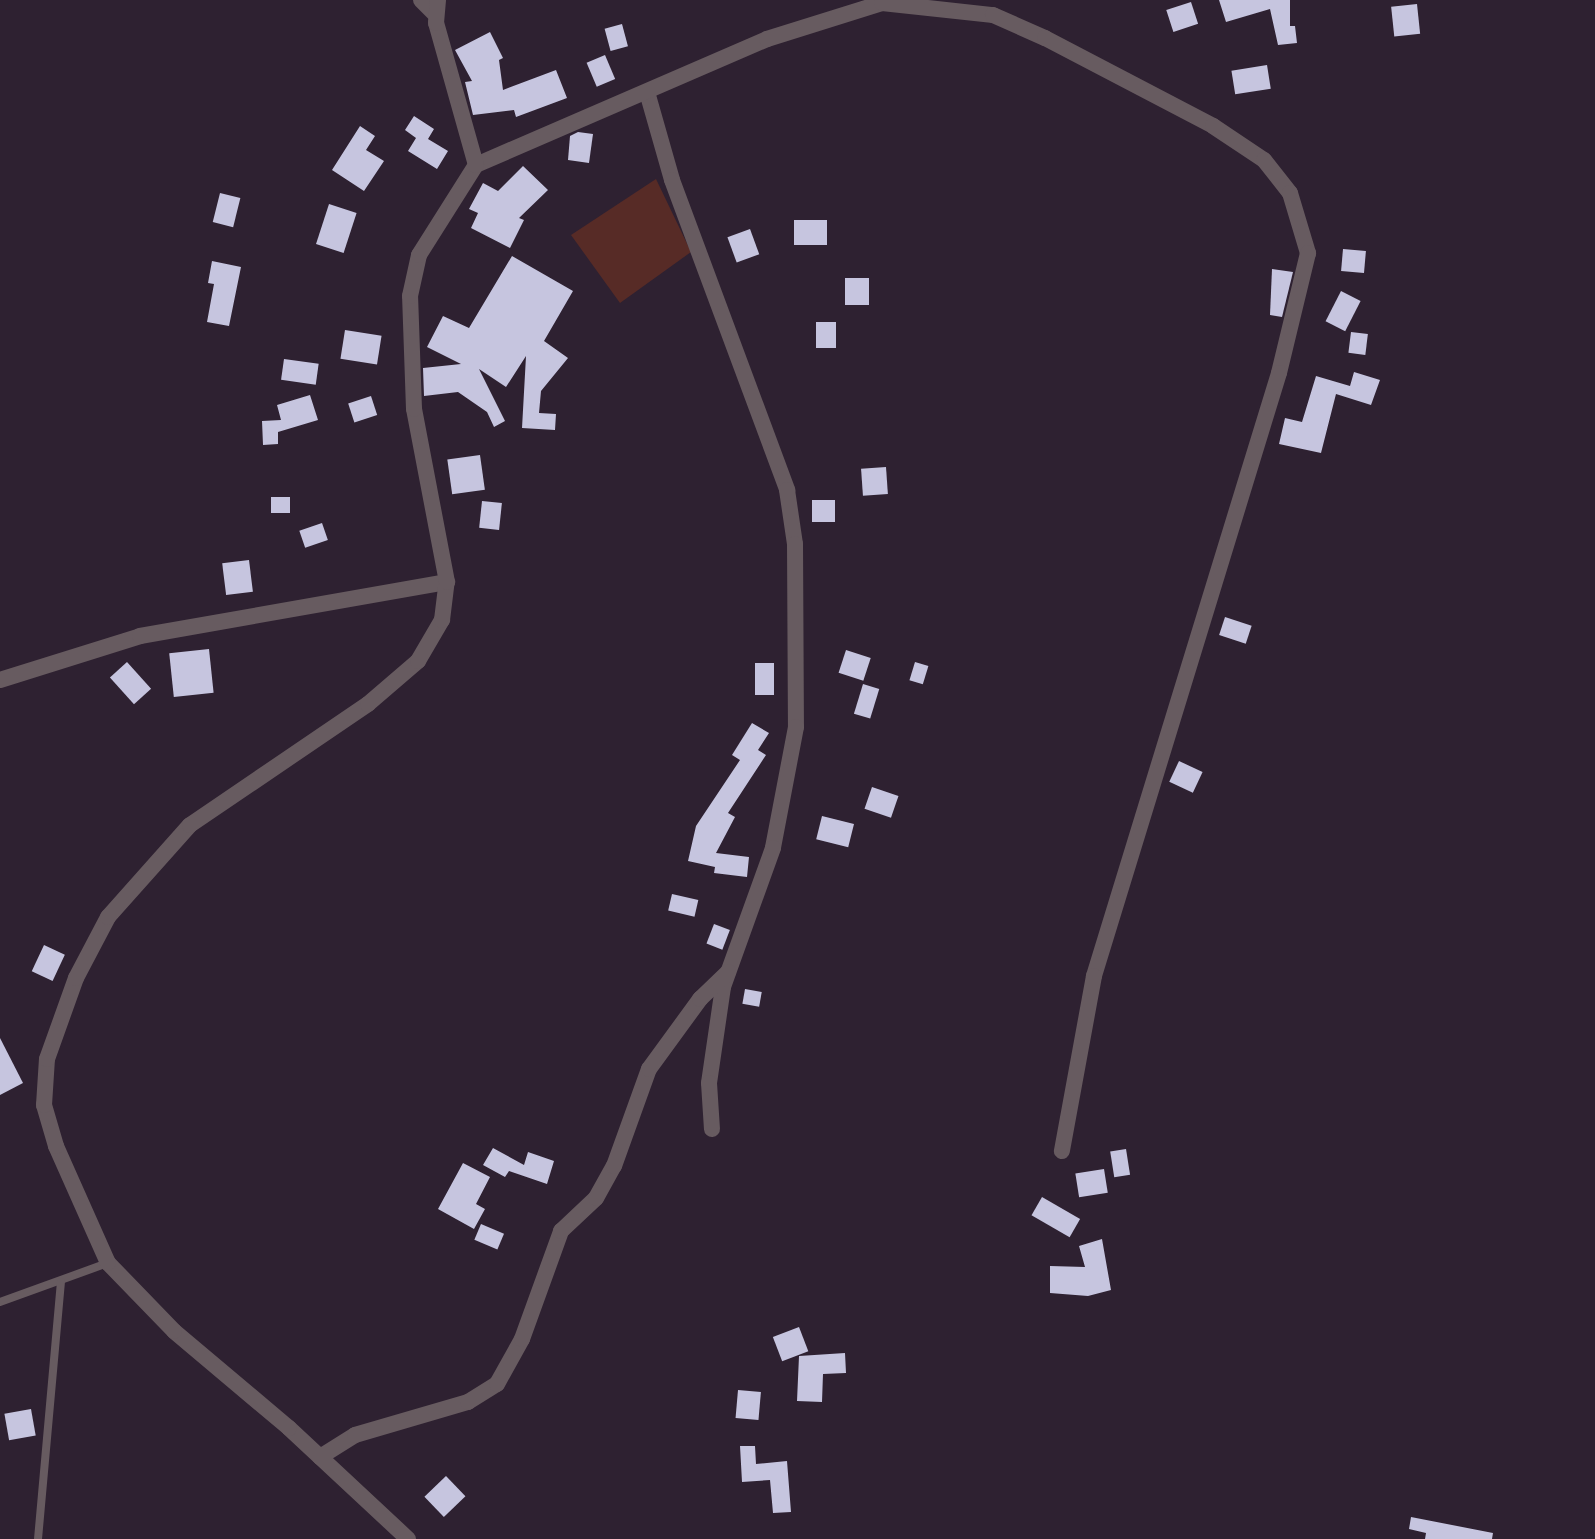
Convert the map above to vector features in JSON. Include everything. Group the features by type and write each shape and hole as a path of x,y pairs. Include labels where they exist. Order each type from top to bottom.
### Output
{"street":[{"path":"421,0 436,6 476,164"},
{"path":"408,1539 320,1457 174,1331 108,1263 56,1146 44,1105 47,1059 76,978 108,917 190,825 368,704 418,661 442,620 447,582 414,409 410,296 419,255 476,164 767,39 882,3 993,15 1213,126 1264,160 1290,193 1308,253 1279,373 1094,976 1062,1151"},
{"path":"646,92 672,180 787,490 795,544 796,727 773,848 729,971 709,1083 712,1129"},
{"path":"0,680 140,636 447,582"},
{"path":"320,1457 355,1435 468,1402 497,1384 523,1339 561,1231 596,1198 614,1166 649,1069 700,999 729,971"}],"lane":[{"path":"0,1302 108,1263"},
{"path":"38,1539 61,1282"}],"shaded area":[{"path":"656,179 691,252 620,303 571,235"}],"building":[{"path":"1219,0 1290,0 1290,26 1295,26 1297,43 1278,45 1270,9 1226,22"},
{"path":"1191,2 1198,24 1173,32 1166,10"},
{"path":"1417,4 1420,34 1394,37 1391,7"},
{"path":"622,24 628,46 611,51 605,29"},
{"path":"490,32 503,58 499,60 503,90 556,70 567,98 516,117 514,110 473,115 465,82 472,81 455,50"},
{"path":"605,55 615,79 597,87 587,63"},
{"path":"1267,65 1271,89 1235,94 1231,71"},
{"path":"414,116 434,129 428,139 448,151 437,169 408,151 416,138 405,130"},
{"path":"360,126 375,136 366,150 384,161 364,191 332,170"},
{"path":"578,132 593,134 589,163 568,160 570,136"},
{"path":"523,166 548,190 519,218 524,220 510,248 471,228 478,213 469,209 483,183 498,191"},
{"path":"220,193 240,198 233,227 213,222"},
{"path":"329,204 357,213 344,253 316,244"},
{"path":"794,220 827,220 827,245 794,245"},
{"path":"750,229 759,254 737,263 727,237"},
{"path":"1343,249 1366,251 1364,273 1341,271"},
{"path":"512,256 573,291 544,341 568,358 541,391 539,413 556,414 555,430 522,428 526,356 506,387 479,369 505,421 494,427 487,412 458,392 424,396 423,368 461,364 427,347 443,316 469,328"},
{"path":"212,261 241,267 229,326 207,322 214,284 208,283"},
{"path":"1272,269 1293,272 1282,317 1270,315"},
{"path":"845,278 869,278 869,305 845,305"},
{"path":"1341,291 1361,301 1345,331 1326,321"},
{"path":"816,322 836,322 836,348 816,348"},
{"path":"345,330 382,336 377,364 340,359"},
{"path":"1351,332 1368,334 1365,355 1348,353"},
{"path":"284,359 319,364 316,385 281,380"},
{"path":"1354,372 1380,380 1371,405 1336,394 1321,453 1279,444 1285,418 1302,422 1316,376 1350,386"},
{"path":"310,395 318,420 278,432 278,444 263,445 262,421 281,420 277,405"},
{"path":"371,396 377,415 354,422 348,403"},
{"path":"480,455 485,490 452,494 447,460"},
{"path":"886,467 888,494 863,496 861,469"},
{"path":"271,497 290,497 290,513 271,513"},
{"path":"812,500 835,500 835,522 812,522"},
{"path":"482,501 502,503 499,530 479,528"},
{"path":"322,523 328,540 305,548 299,531"},
{"path":"249,560 253,592 226,595 222,563"},
{"path":"1225,617 1252,626 1246,644 1219,635"},
{"path":"209,649 214,693 174,697 169,653"},
{"path":"846,650 871,658 863,681 839,673"},
{"path":"127,662 151,689 134,704 110,677"},
{"path":"915,662 928,666 923,684 909,680"},
{"path":"755,663 774,663 774,695 755,695"},
{"path":"863,684 879,689 870,719 854,714"},
{"path":"752,723 769,733 758,750 766,755 728,813 735,817 716,853 749,857 747,877 714,873 715,867 688,861 696,826 740,760 732,755"},
{"path":"1179,761 1203,772 1193,793 1169,782"},
{"path":"872,787 898,796 891,818 865,809"},
{"path":"822,816 854,824 848,847 816,839"},
{"path":"672,894 698,900 694,917 668,911"},
{"path":"714,924 730,930 722,950 706,944"},
{"path":"44,945 65,955 53,981 32,971"},
{"path":"745,989 762,992 759,1007 742,1004"},
{"path":"0,1038 23,1083 0,1095"},
{"path":"493,1148 524,1165 528,1152 554,1161 547,1184 509,1171 505,1177 483,1165"},
{"path":"1126,1149 1130,1175 1114,1177 1110,1152"},
{"path":"463,1163 490,1177 476,1204 485,1209 474,1229 438,1209"},
{"path":"1104,1169 1108,1193 1079,1197 1075,1174"},
{"path":"1042,1197 1080,1219 1070,1237 1032,1215"},
{"path":"481,1224 504,1234 497,1249 474,1240"},
{"path":"1102,1239 1111,1290 1088,1296 1050,1293 1050,1266 1085,1267 1079,1246"},
{"path":"799,1327 808,1351 782,1361 773,1337"},
{"path":"845,1353 846,1373 823,1374 822,1402 797,1401 799,1356"},
{"path":"738,1390 761,1392 758,1420 736,1418"},
{"path":"31,1409 36,1436 9,1440 4,1414"},
{"path":"740,1446 755,1446 756,1464 787,1461 791,1512 773,1513 770,1480 742,1482"},
{"path":"446,1476 465,1496 444,1517 424,1497"},
{"path":"1411,1517 1493,1533 1492,1539 1425,1539 1426,1533 1409,1529"}]}
